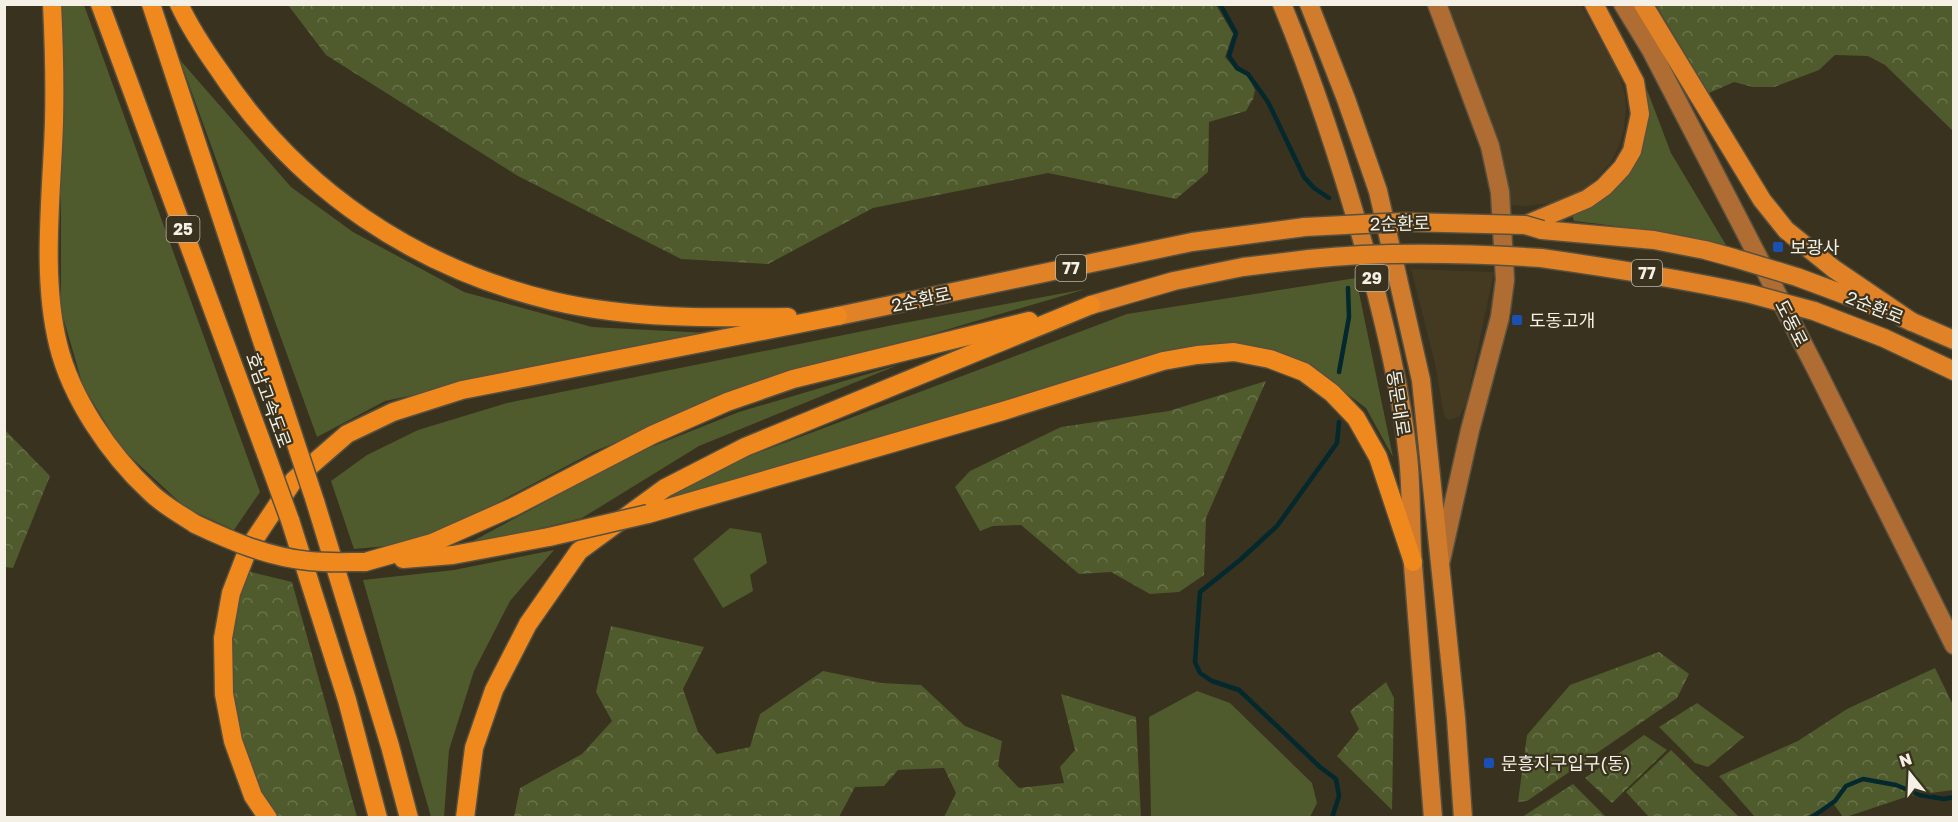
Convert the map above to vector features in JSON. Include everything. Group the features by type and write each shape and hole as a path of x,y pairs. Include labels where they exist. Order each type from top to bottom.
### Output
{"highway":[{"path":"52,4 54,122 48,219 52,317 58,346 68,374 103,440 151,493 195,524 240,545 278,556 310,561 365,562 453,555 549,537 648,514 1004,411 1163,361 1234,352 1270,359 1304,372 1332,393 1356,418 1378,457 1413,562"},
{"name":"호남고속도로","path":"100,4 290,520 347,700 378,818"},
{"name":"호남고속도로","path":"151,4 315,501 390,746 409,818"},
{"path":"179,4 189,26 237,99 283,151 330,195 382,230 431,257 485,280 554,301 622,313 708,318 838,316"},
{"path":"1537,224 1587,199 1604,187 1622,168 1632,151 1640,114 1635,82 1594,4"},
{"path":"1643,4 1762,200 1786,230 1834,269 1912,322"},
{"name":"2순환로","path":"838,316 1191,242 1305,227 1404,222 1537,224 1654,240 1706,250 1853,297 1953,340"},
{"name":"2순환로","path":"1091,305 1174,281 1243,267 1309,259 1407,253 1541,258 1615,268 1752,294 1814,311 1884,338 1953,371"},
{"path":"365,562 442,538 513,507 652,435 727,402 793,379 1091,305"},
{"path":"465,818 474,748 494,690 528,624 579,551 665,488 745,447 1091,305"},
{"path":"268,818 253,795 233,741 224,694 223,638 231,593 249,549 294,480 347,434 393,412 462,390 838,316"}],"main road":[{"name":"동문대로","path":"1282,4 1327,121 1380,307 1392,362 1408,457 1413,562 1433,818"},
{"name":"동문대로","path":"1310,4 1378,191 1421,380 1456,718 1463,818"},
{"name":"동문대로","path":"1437,4 1492,154 1500,192 1505,280 1500,317 1470,430 1439,568"},
{"name":"도동로","path":"1623,4 1651,50 1816,369 1953,645"}],"shaded area":[{"path":"1447,5 1581,5 1618,71 1625,95 1626,109 1620,143 1611,162 1582,191 1553,203 1509,205 1505,170 1497,141"},
{"path":"1411,269 1494,272 1466,404 1459,417 1449,420 1444,416 1435,363"}],"green space":[{"path":"56,5 84,5 260,492 234,530 186,508 121,448 83,386 61,310 61,49"},
{"path":"288,5 1216,5 1233,34 1225,57 1236,70 1248,76 1255,90 1246,111 1209,122 1208,172 1176,199 1048,173 873,208 768,264 681,259 518,176 326,55"},
{"path":"1656,5 1953,5 1953,131 1885,65 1868,56 1835,55 1819,70 1774,87 1753,87 1734,82 1709,93"},
{"path":"180,60 291,187 353,232 464,292 592,327 709,333 385,401 317,437"},
{"path":"1644,82 1671,153 1729,250 1672,235 1574,221 1572,215 1619,181"},
{"path":"1356,278 1393,457 1366,408 1310,366 1237,350 664,500 720,467 1127,314"},
{"path":"1086,289 754,386 595,451 444,531 409,544 354,549 331,481 367,455 418,430 507,403 893,325"},
{"path":"898,365 699,446 582,518 460,548 636,453 739,412"},
{"path":"1266,381 1206,518 1204,575 1179,592 1150,594 1111,572 1079,574 1021,525 993,526 980,531 955,487 970,471 1061,427 1169,411"},
{"path":"4,429 50,476 13,568 5,567"},
{"path":"730,528 761,533 767,563 750,575 753,591 723,608 693,559"},
{"path":"554,550 510,601 474,671 449,750 444,817 431,817 363,580 454,570"},
{"path":"243,570 292,582 357,817 274,817 245,760 228,695 224,631"},
{"path":"611,626 704,647 683,689 698,732 717,754 750,747 760,714 823,671 881,683 921,685 965,726 1002,741 998,766 1019,788 1064,783 1060,767 1075,750 1061,694 1136,717 1141,817 944,817 956,793 944,768 898,770 884,786 855,787 839,817 514,817 520,788 582,754 612,721 596,692"},
{"path":"1659,652 1689,674 1677,698 1527,801 1518,802 1527,735 1570,685"},
{"path":"1935,668 1953,705 1953,790 1909,796 1846,817 1843,817 1833,803 1805,817 1755,817 1719,776 1798,741 1847,709"},
{"path":"1386,682 1394,698 1392,810 1337,756 1359,729 1350,711"},
{"path":"1197,691 1230,703 1312,783 1317,803 1310,817 1151,817 1149,717"},
{"path":"1697,703 1744,737 1708,767 1695,763 1659,727"},
{"path":"1644,735 1667,750 1612,803 1585,778"},
{"path":"1671,750 1739,817 1649,817 1626,792"},
{"path":"1573,784 1606,817 1522,817"}],"waterway":[{"path":"1220,4 1236,33 1229,56 1237,68 1248,74 1268,102 1304,177 1314,188 1329,198"},
{"path":"1339,372 1349,317 1348,288"},
{"path":"1332,818 1339,796 1336,779 1320,767 1239,690 1212,681 1200,673 1195,662 1200,592 1277,526 1337,443 1339,422"},
{"path":"1811,818 1835,801 1846,786 1863,779 1896,785 1920,795 1944,799 1954,797"}],"place":[{"name":"보광사","path":"1778,247"},
{"name":"도동고개","path":"1517,320"},
{"name":"문흥지구입구(동)","path":"1489,763"}]}
